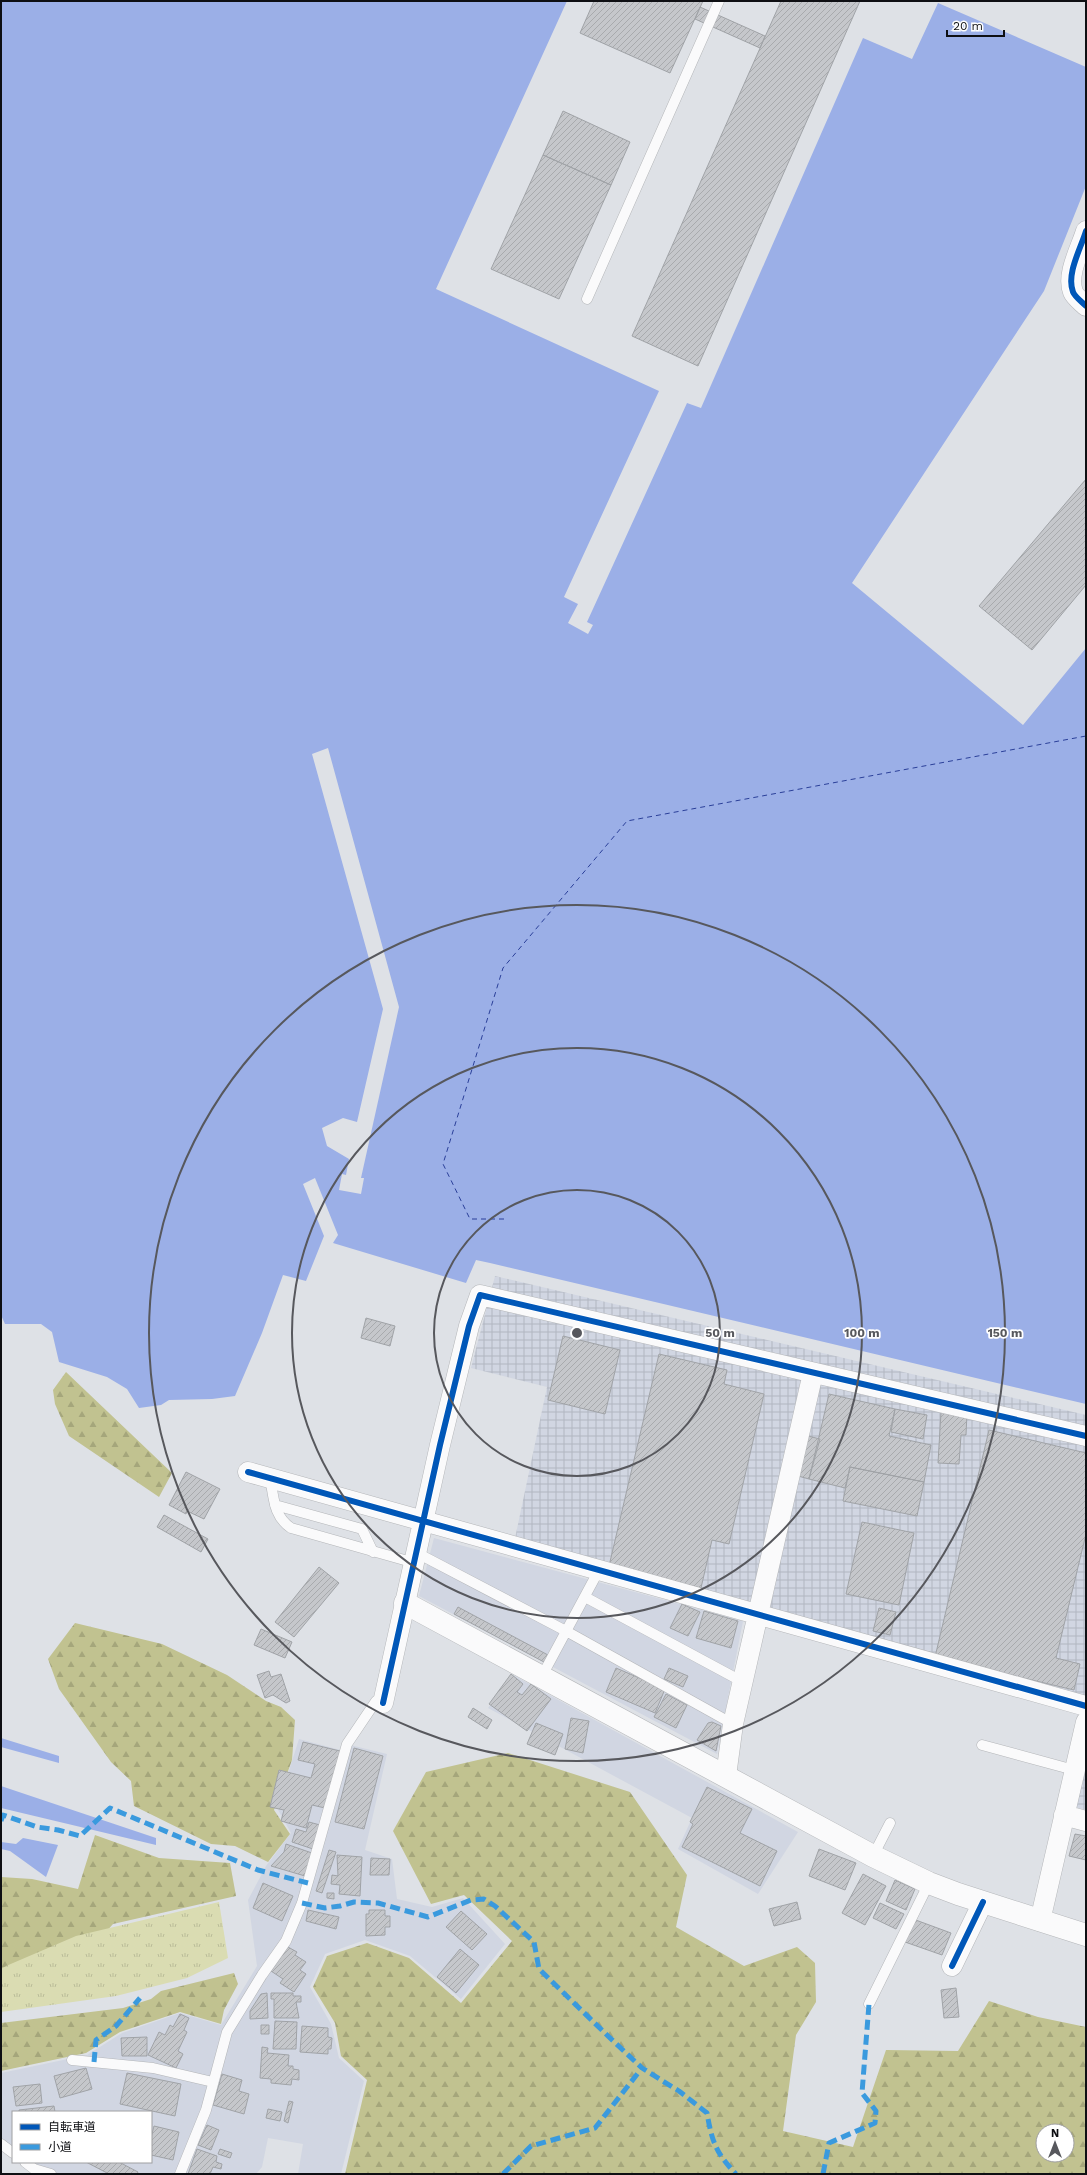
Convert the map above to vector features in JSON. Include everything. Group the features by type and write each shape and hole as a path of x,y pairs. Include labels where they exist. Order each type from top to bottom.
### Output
{"street":[{"path":"1086,231 1072,274 1071,284 1074,293 1086,306"},
{"path":"383,1703 469,1326 480,1295 1086,1436"},
{"path":"726,1776 733,1724 813,1373"},
{"path":"248,1472 1086,1706"},
{"path":"405,1603 873,1856 929,1883 1086,1935"},
{"path":"1040,1921 1086,1722"},
{"path":"1064,1815 1086,1821"},
{"path":"952,1966 983,1902"}],"lane":[{"path":"587,299 719,1"},
{"path":"270,1478 278,1516 282,1522 291,1528 373,1552 416,1558 566,1631 733,1724"},
{"path":"275,1505 362,1530 373,1552"},
{"path":"542,1676 599,1570"},
{"path":"584,1597 743,1682"},
{"path":"180,2174 206,2110 227,2032 262,1975 286,1941 302,1903 347,1744 376,1701 383,1703"},
{"path":"982,1745 1074,1770"},
{"path":"873,1856 890,1824"},
{"path":"869,2004 929,1883"},
{"path":"72,2060 153,2068 213,2082"},
{"path":"1,2144 12,2152"},
{"path":"26,2163 34,2169 51,2174"}],"shaded area":[{"path":"495,1276 1086,1415 1086,1702 514,1543 547,1387 471,1368"},
{"path":"434,1538 743,1621 717,1754 419,1596"},
{"path":"513,1675 798,1832 758,1894 678,1849 692,1818 488,1708"},
{"path":"299,1739 344,1751 346,1744 387,1754 365,1850 392,1859 397,1899 432,1907 463,1898 505,1944 461,1999 410,1956 365,1940 325,1954 310,1987 331,2024 339,2058 364,2081 341,2174 298,2174 303,2144 268,2138 262,2167 256,2174 60,2174 35,2167 30,2163 152,2163 152,2111 12,2111 12,2149 1,2142 1,2073 87,2055 122,2033 180,2013 221,2025 257,1966 248,1900 266,1866 291,1833 277,1808"},
{"path":"1086,1765 1086,1810 1075,1807"}],"green space":[{"path":"66,1372 172,1473 159,1497 69,1436 55,1404 53,1390"},
{"path":"75,1623 162,1644 227,1675 266,1701 281,1707 295,1720 292,1760 274,1810 290,1834 268,1862 235,1846 211,1844 134,1806 131,1781 111,1762 59,1689 48,1659"},
{"path":"508,1753 630,1792 687,1875 676,1927 744,1966 797,1947 815,1963 816,2002 796,2035 783,2131 853,2147 886,2050 958,2051 989,2001 1038,2017 1086,2027 1086,2174 345,2174 367,2080 341,2056 335,2023 313,1987 327,1956 367,1943 409,1958 461,2003 512,1941 464,1895 431,1904 393,1831 426,1772"},
{"path":"95,1835 159,1858 230,1863 236,1896 113,1924 90,1950 1,1979 1,1877 32,1879 78,1889"},
{"path":"219,1902 228,1958 187,1978 116,1996 1,2012 1,1969 6,1966 76,1936"},
{"path":"234,1973 238,1984 224,2010 221,2024 180,2012 120,2032 86,2053 1,2071 1,2023 123,2008 151,1999 161,1991"}],"water":[{"path":"1,1 567,1 436,289 659,391 564,597 578,604 568,623 588,634 593,625 587,622 687,403 701,408 863,38 912,59 938,3 1086,67 1086,186 1044,291 852,583 1023,725 1086,648 1086,1404 476,1260 466,1283 333,1243 338,1235 315,1178 303,1184 324,1236 306,1281 283,1275 262,1333 235,1396 212,1399 169,1400 161,1405 139,1408 127,1389 107,1377 59,1362 52,1332 41,1324 5,1324 1,1315"},
{"path":"1,1738 59,1756 59,1763 1,1747"},
{"path":"1,1786 156,1838 156,1845 1,1808"},
{"path":"23,1838 58,1845 46,1877 10,1851 1,1849 1,1842 16,1844"}],"pier":[{"path":"328,748 399,1007 361,1178 364,1178 361,1194 339,1190 342,1174 346,1175 349,1159 327,1146 322,1128 343,1118 357,1122 383,1009 312,754"}],"building":[{"path":"594,1 703,1 670,73 580,33"},
{"path":"781,1 860,1 698,366 632,336"},
{"path":"700,7 765,36 760,48 695,19"},
{"path":"563,111 630,142 611,185 543,155"},
{"path":"543,155 611,185 559,299 491,269"},
{"path":"1086,479 1086,585 1032,650 979,606"},
{"path":"366,1318 395,1326 390,1346 361,1338"},
{"path":"563,1336 620,1350 605,1414 548,1400"},
{"path":"659,1354 727,1370 724,1384 764,1394 729,1544 712,1540 701,1588 609,1566"},
{"path":"829,1394 895,1409 889,1436 931,1445 924,1482 850,1467 845,1488 809,1479"},
{"path":"895,1409 927,1415 923,1439 891,1432"},
{"path":"941,1412 967,1413 966,1435 961,1435 959,1464 938,1463"},
{"path":"989,1430 1086,1453 1086,1534 1056,1658 1080,1664 1074,1690 935,1657"},
{"path":"808,1436 820,1439 809,1479 798,1476"},
{"path":"850,1467 924,1482 917,1516 843,1501"},
{"path":"186,1472 220,1489 204,1519 187,1511 186,1514 169,1505"},
{"path":"164,1515 208,1539 201,1552 157,1527"},
{"path":"862,1522 914,1533 899,1605 846,1594"},
{"path":"319,1567 339,1583 294,1637 275,1622"},
{"path":"682,1604 700,1612 688,1636 670,1628"},
{"path":"458,1607 548,1655 544,1662 454,1614"},
{"path":"879,1608 896,1612 890,1635 873,1631"},
{"path":"704,1611 738,1621 731,1648 696,1638"},
{"path":"261,1629 292,1642 285,1658 254,1645"},
{"path":"616,1668 665,1689 655,1713 606,1692"},
{"path":"669,1668 688,1676 683,1687 664,1679"},
{"path":"269,1671 271,1677 281,1674 290,1701 286,1703 273,1695 265,1698 257,1675"},
{"path":"511,1674 523,1684 517,1692 522,1695 531,1684 551,1699 527,1731 489,1704"},
{"path":"666,1694 687,1705 676,1728 654,1717"},
{"path":"473,1708 492,1720 487,1729 468,1717"},
{"path":"571,1718 589,1721 583,1753 565,1749"},
{"path":"712,1722 721,1726 716,1751 697,1740 708,1723"},
{"path":"536,1723 563,1734 555,1755 527,1744"},
{"path":"303,1742 340,1751 325,1808 312,1805 306,1828 281,1821 284,1810 270,1807 279,1770 311,1778 315,1764 298,1760"},
{"path":"354,1748 383,1756 364,1829 335,1822"},
{"path":"707,1787 752,1809 740,1833 777,1851 760,1886 682,1847 693,1824 690,1822"},
{"path":"309,1822 320,1825 313,1849 292,1842 296,1829 306,1832"},
{"path":"1075,1834 1086,1836 1086,1860 1069,1856"},
{"path":"286,1844 312,1853 305,1876 271,1866 284,1852"},
{"path":"819,1849 856,1863 845,1890 809,1876"},
{"path":"329,1850 336,1852 322,1893 316,1891"},
{"path":"337,1855 362,1857 360,1896 339,1894 340,1885 331,1884 332,1875 338,1876"},
{"path":"371,1858 390,1859 389,1875 370,1875"},
{"path":"863,1874 886,1886 865,1925 842,1913"},
{"path":"895,1880 915,1889 906,1910 886,1901"},
{"path":"263,1883 293,1896 282,1921 253,1908"},
{"path":"327,1893 334,1893 334,1899 327,1898"},
{"path":"797,1902 801,1919 774,1926 769,1909"},
{"path":"880,1903 904,1914 896,1929 873,1918"},
{"path":"308,1910 339,1917 336,1929 306,1921"},
{"path":"369,1910 385,1910 385,1916 390,1916 390,1927 385,1927 385,1935 366,1936 366,1914 369,1914"},
{"path":"461,1911 487,1934 472,1950 446,1927"},
{"path":"913,1919 951,1933 942,1955 905,1942"},
{"path":"288,1947 297,1952 295,1955 306,1962 300,1970 306,1974 294,1992 280,1983 283,1979 271,1971"},
{"path":"460,1949 479,1965 456,1993 437,1977"},
{"path":"956,1988 959,2017 944,2018 941,1990"},
{"path":"267,1993 268,2018 250,2019 250,2011 261,1994"},
{"path":"271,1993 293,1993 293,1996 301,1996 301,2002 296,2002 299,2018 274,2018 274,1999 271,1999"},
{"path":"180,2014 189,2018 184,2030 187,2032 178,2051 183,2054 176,2068 148,2055 159,2032 165,2035 170,2025 173,2027"},
{"path":"275,2021 297,2022 296,2049 273,2049"},
{"path":"261,2025 269,2025 269,2034 261,2034"},
{"path":"302,2026 328,2028 328,2037 332,2038 331,2049 328,2049 328,2054 300,2052"},
{"path":"147,2037 147,2056 122,2056 121,2038"},
{"path":"262,2047 268,2048 267,2053 289,2055 288,2066 293,2066 293,2069 299,2070 299,2080 292,2079 291,2085 271,2083 271,2079 260,2078"},
{"path":"86,2068 92,2089 60,2098 54,2076"},
{"path":"127,2073 181,2084 175,2116 120,2104"},
{"path":"222,2074 242,2080 239,2091 249,2094 244,2114 213,2105"},
{"path":"40,2084 42,2103 16,2106 13,2087"},
{"path":"289,2101 293,2102 288,2123 284,2121"},
{"path":"54,2106 55,2111 19,2111"},
{"path":"268,2109 282,2112 280,2121 266,2118"},
{"path":"207,2125 219,2130 211,2150 198,2145"},
{"path":"154,2126 179,2132 173,2160 152,2155 152,2134"},
{"path":"197,2149 217,2156 216,2162 222,2164 221,2169 213,2167 210,2174 188,2174"},
{"path":"220,2149 232,2153 230,2158 218,2154"},
{"path":"88,2163 121,2163 138,2172 137,2174 109,2174"}],"ferry route":[{"path":"504,1219 470,1219 443,1164 503,968 627,821 1086,736"}],"marked path":[{"path":"1,1821 3,1815 37,1827 58,1830 80,1836 110,1808 258,1870 308,1883"},
{"path":"302,1903 325,1908 354,1902 378,1903 428,1917 471,1900 484,1899 495,1906 534,1942 539,1969 609,2037 642,2068 679,2091 707,2113 713,2140 719,2153 736,2174"},
{"path":"94,2062 96,2040 116,2026 140,1998"},
{"path":"823,2174 829,2143 875,2123 876,2111 862,2093 869,2004"},
{"path":"503,2174 531,2146 595,2128 642,2068"}],"cycle path":[{"path":"1086,231 1071,277 1071,285 1074,294 1086,306"},
{"path":"383,1703 440,1445 469,1326 480,1295 1086,1436"},
{"path":"248,1472 1086,1706"},
{"path":"952,1966 983,1902"}]}
